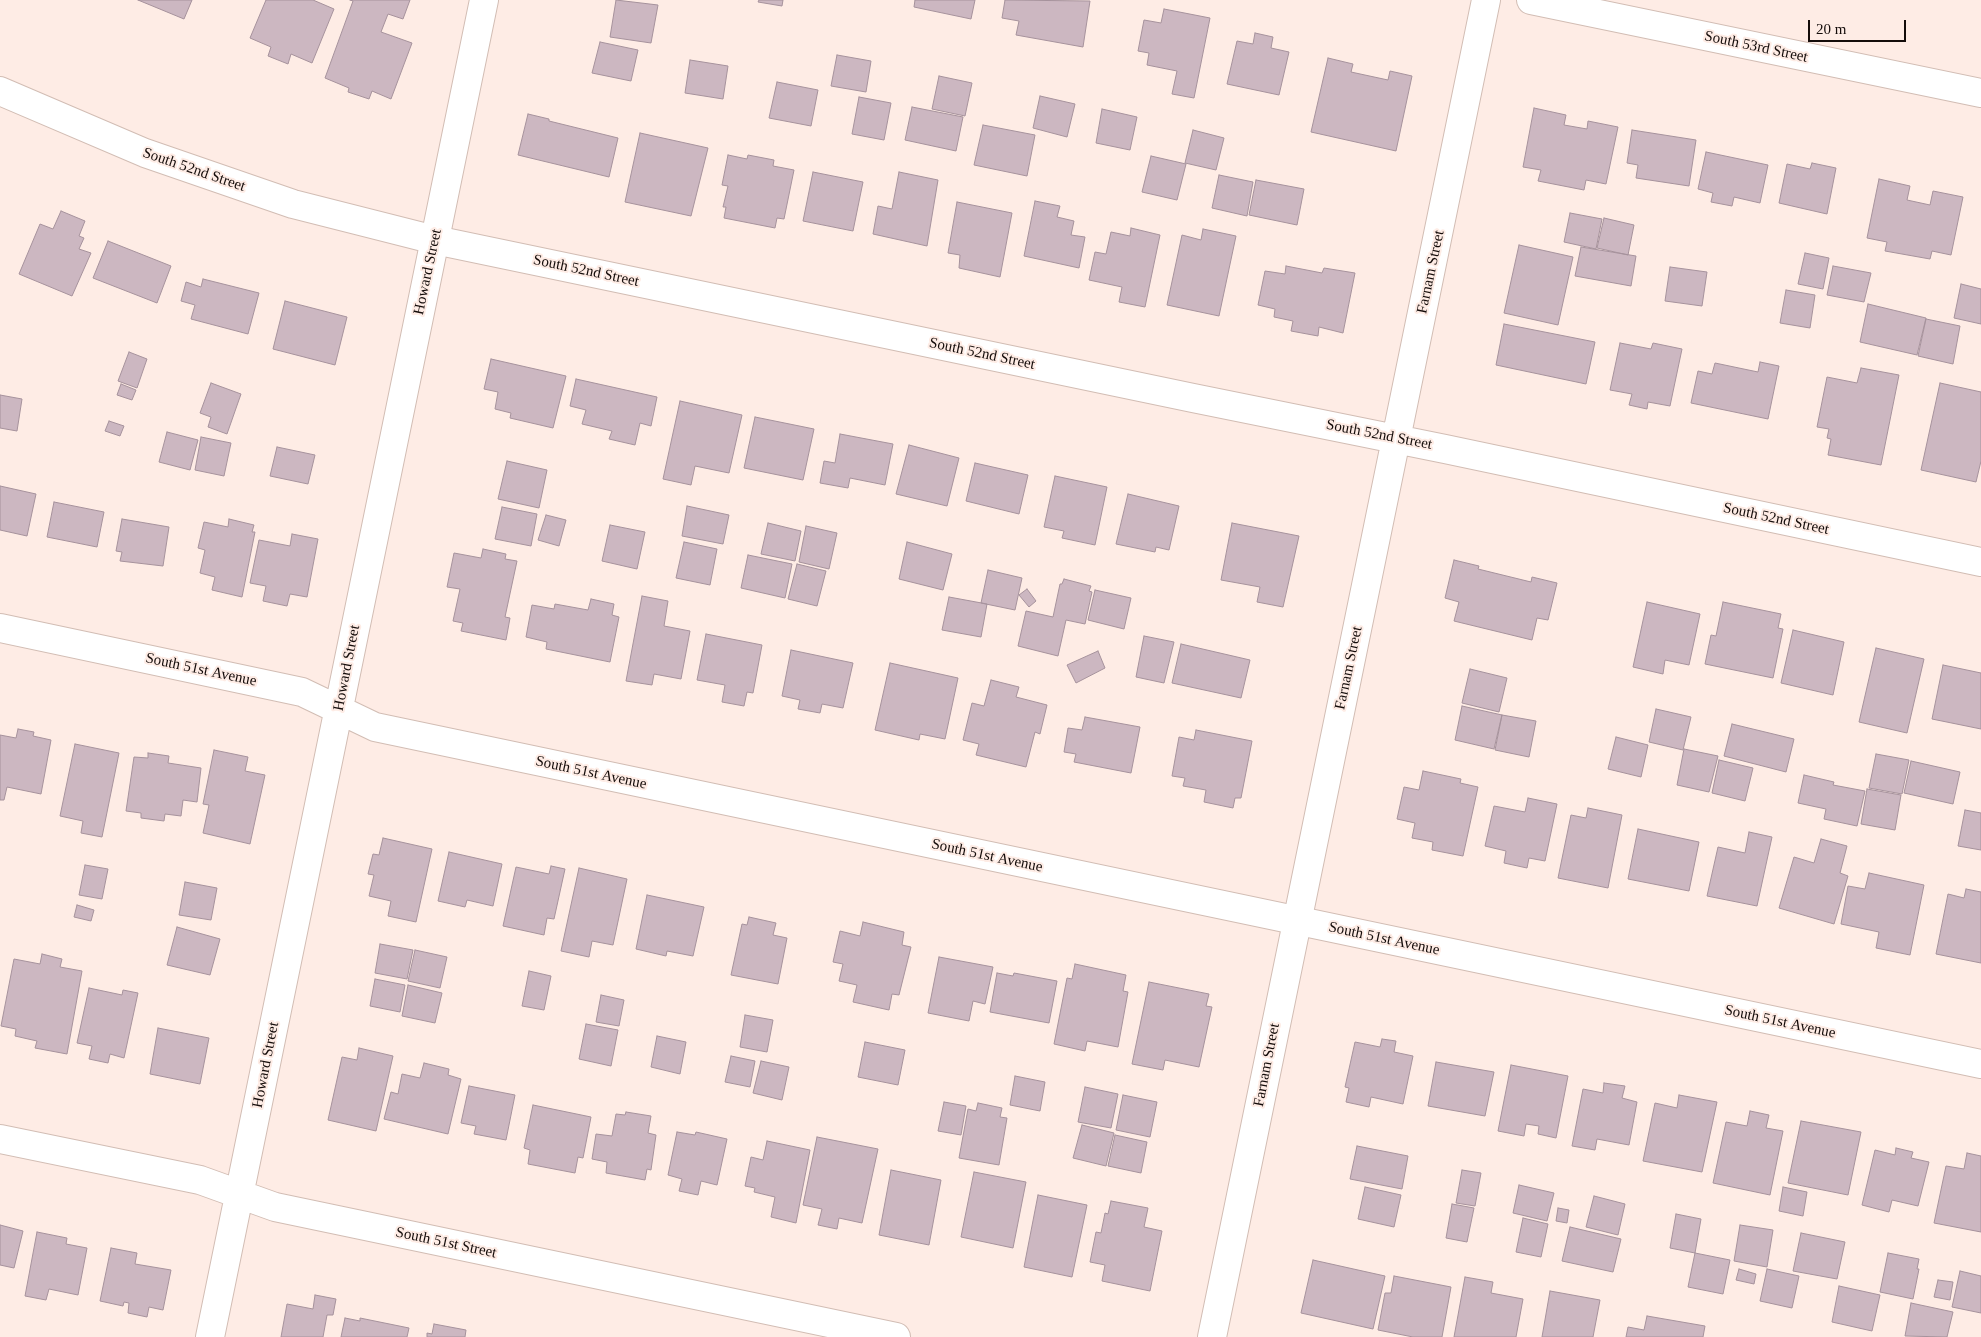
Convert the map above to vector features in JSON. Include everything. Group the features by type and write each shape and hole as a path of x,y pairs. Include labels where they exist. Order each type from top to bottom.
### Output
{"street":[{"name":"Howard Street","path":"210,1337 484,0"},
{"name":"Farnam Street","path":"1212,1337 1486,0"},
{"name":"South 53rd Street","path":"1531,0 1981,94"},
{"name":"South 52nd Street","path":"0,91 144,153 293,204 435,240 1981,562"},
{"name":"South 51st Avenue","path":"0,628 302,692 375,727 1981,1064"},
{"name":"South 51st Street","path":"0,1139 200,1180 275,1207 896,1337"}],"building":[{"path":"138,0 192,0 184,19"},
{"path":"266,0 313,0 334,9 312,63 291,54 288,64 268,56 271,47 250,38"},
{"path":"350,0 410,0 403,19 388,14 381,32 412,43 391,99 372,91 369,99 348,92 349,88 325,78 353,1"},
{"path":"616,0 658,5 651,43 610,37"},
{"path":"759,0 783,0 782,6 758,2"},
{"path":"915,0 975,0 971,19 914,7"},
{"path":"1005,0 1090,1 1083,47 1016,35 1019,21 1002,18"},
{"path":"1164,9 1210,18 1194,98 1172,94 1177,71 1147,65 1149,53 1138,51 1144,20 1161,23"},
{"path":"1255,33 1273,37 1271,48 1289,52 1279,95 1227,84 1237,41 1253,44"},
{"path":"600,42 638,50 631,81 592,73"},
{"path":"837,55 871,61 866,92 831,86"},
{"path":"1328,58 1353,64 1351,72 1388,80 1390,71 1412,76 1396,151 1311,132"},
{"path":"690,60 728,66 723,99 685,93"},
{"path":"939,76 972,83 965,116 932,109"},
{"path":"777,82 818,90 811,126 769,118"},
{"path":"1040,96 1075,104 1067,137 1033,128"},
{"path":"859,97 891,103 884,140 852,134"},
{"path":"912,107 963,117 956,151 905,140"},
{"path":"1534,108 1566,115 1564,125 1587,129 1588,121 1618,127 1606,184 1586,180 1584,190 1538,181 1541,170 1523,167"},
{"path":"1102,109 1137,117 1130,150 1096,143"},
{"path":"528,114 618,138 609,177 518,155"},
{"path":"983,125 1035,135 1027,176 974,165"},
{"path":"1193,130 1224,138 1216,170 1185,163"},
{"path":"1632,130 1696,140 1689,186 1636,178 1638,165 1627,163"},
{"path":"640,133 708,148 691,216 625,202"},
{"path":"1706,152 1768,165 1760,203 1734,197 1732,206 1711,202 1713,193 1698,189"},
{"path":"728,155 747,159 748,155 774,160 773,166 794,170 784,219 777,218 775,228 724,218 726,207 723,207 728,186 722,185"},
{"path":"1151,156 1186,164 1177,200 1142,192"},
{"path":"1812,163 1836,168 1827,214 1779,203 1787,164 1810,169"},
{"path":"813,172 863,182 853,231 803,221"},
{"path":"899,172 938,180 927,246 873,234 878,206 892,209"},
{"path":"1219,175 1253,182 1247,216 1212,208"},
{"path":"1879,179 1910,186 1907,200 1930,205 1933,191 1963,197 1951,255 1932,251 1930,259 1885,251 1887,242 1867,238"},
{"path":"1256,180 1304,189 1297,225 1249,215"},
{"path":"1035,201 1060,206 1057,217 1074,221 1071,235 1085,237 1079,268 1024,256"},
{"path":"957,202 1012,213 1000,277 959,268 960,255 948,253"},
{"path":"61,211 85,221 79,236 84,238 79,249 91,253 72,296 19,274 40,224 53,229"},
{"path":"1570,213 1602,219 1596,249 1564,242"},
{"path":"1604,218 1634,225 1628,255 1597,248"},
{"path":"1131,228 1160,235 1145,307 1119,302 1122,287 1089,280 1095,252 1106,254 1111,232 1130,236"},
{"path":"1203,229 1236,236 1219,316 1167,305 1182,235 1201,240"},
{"path":"108,241 171,266 157,303 93,278"},
{"path":"1519,245 1573,257 1558,325 1504,313"},
{"path":"1581,247 1636,256 1631,286 1575,276"},
{"path":"1805,253 1829,258 1823,289 1798,284"},
{"path":"1286,266 1322,273 1324,268 1355,273 1343,333 1319,327 1318,336 1291,331 1293,321 1274,317 1275,309 1258,305 1265,271 1285,274"},
{"path":"1833,266 1871,273 1864,302 1827,295"},
{"path":"1670,267 1707,272 1702,306 1665,301"},
{"path":"203,279 259,293 248,334 191,319 195,305 181,301 186,282 201,287"},
{"path":"1961,284 1981,289 1981,324 1954,318"},
{"path":"1786,290 1815,295 1810,328 1780,323"},
{"path":"285,301 347,317 335,365 273,349"},
{"path":"1868,304 1926,318 1917,355 1860,342"},
{"path":"1926,319 1960,326 1953,364 1918,356"},
{"path":"1504,324 1595,342 1586,384 1496,365"},
{"path":"1620,343 1651,349 1653,343 1682,349 1670,406 1648,402 1647,409 1629,405 1632,394 1610,390"},
{"path":"129,352 147,359 137,388 118,381"},
{"path":"491,359 566,376 553,428 510,418 511,413 495,409 498,392 484,389"},
{"path":"1760,362 1779,366 1768,419 1691,403 1698,371 1712,374 1715,363 1758,372"},
{"path":"1861,368 1899,375 1881,465 1828,455 1831,439 1827,438 1829,429 1817,427 1827,377 1857,383"},
{"path":"576,379 657,397 651,426 640,423 635,445 609,439 612,431 582,424 586,410 570,406"},
{"path":"211,383 241,394 227,434 208,427 211,417 200,413"},
{"path":"1940,383 1981,392 1981,461 1976,482 1921,470"},
{"path":"121,384 136,390 132,400 117,395"},
{"path":"0,395 22,399 17,431 0,428"},
{"path":"680,401 742,415 729,473 695,466 691,485 663,479"},
{"path":"755,417 814,429 803,480 744,468"},
{"path":"109,421 124,426 120,436 105,431"},
{"path":"167,432 198,440 190,470 159,462"},
{"path":"840,434 893,444 885,485 850,478 848,488 820,483 824,461 835,463"},
{"path":"201,437 231,443 224,476 195,470"},
{"path":"909,445 959,458 947,506 896,494"},
{"path":"277,447 315,455 308,484 270,476"},
{"path":"507,461 547,470 539,508 498,499"},
{"path":"975,463 1028,475 1019,514 966,501"},
{"path":"1055,476 1107,487 1095,545 1062,538 1064,531 1044,527"},
{"path":"0,486 36,494 27,536 0,530"},
{"path":"1128,494 1179,506 1169,550 1156,547 1155,552 1116,544"},
{"path":"54,502 104,512 97,547 47,537"},
{"path":"687,506 729,515 723,544 682,536"},
{"path":"502,507 537,514 531,546 495,539"},
{"path":"546,515 566,520 559,546 538,540"},
{"path":"122,519 169,527 163,566 120,561 122,552 116,551"},
{"path":"229,519 254,525 252,532 255,532 242,597 212,590 215,577 200,573 205,550 198,548 204,522 228,527"},
{"path":"768,523 801,531 795,561 761,554"},
{"path":"1232,523 1299,536 1283,607 1257,602 1260,587 1221,580"},
{"path":"610,525 645,532 637,569 602,561"},
{"path":"806,526 837,533 829,569 799,562"},
{"path":"292,534 318,539 307,597 290,594 287,606 263,601 266,586 250,583 259,540 290,546"},
{"path":"684,542 717,549 710,585 676,578"},
{"path":"907,542 952,554 943,590 899,579"},
{"path":"483,549 506,554 505,559 517,561 505,617 510,618 506,640 461,631 463,623 453,621 460,589 447,587 454,553 481,558"},
{"path":"748,555 792,564 785,598 741,588"},
{"path":"1454,560 1479,566 1478,569 1531,582 1532,577 1557,583 1548,620 1537,618 1532,640 1454,621 1459,602 1445,598"},
{"path":"797,564 826,571 817,606 788,599"},
{"path":"988,570 1022,578 1015,610 981,603"},
{"path":"1064,579 1091,586 1089,591 1092,592 1085,624 1066,620 1058,656 1018,646 1026,611 1053,617 1060,584 1062,584"},
{"path":"1027,589 1036,601 1029,607 1019,595"},
{"path":"1095,590 1131,598 1124,629 1088,620"},
{"path":"642,596 668,601 664,626 690,631 681,679 654,674 652,685 626,681"},
{"path":"949,597 987,604 981,637 942,630"},
{"path":"591,599 614,604 612,615 619,617 610,662 546,649 547,642 526,637 532,605 554,609 555,604 588,610"},
{"path":"1647,602 1700,614 1689,665 1665,660 1663,674 1633,667"},
{"path":"1723,602 1781,614 1778,628 1783,629 1773,678 1705,664 1711,635 1716,636"},
{"path":"1793,630 1844,642 1833,695 1781,683"},
{"path":"706,634 762,645 753,693 747,692 744,706 722,702 725,685 697,680"},
{"path":"1144,636 1174,642 1164,683 1136,677"},
{"path":"1181,644 1250,660 1241,698 1172,683"},
{"path":"1876,648 1924,659 1907,733 1859,722"},
{"path":"791,650 853,663 843,708 822,704 820,713 798,709 800,700 782,696"},
{"path":"1098,651 1105,668 1076,683 1067,665"},
{"path":"890,663 958,678 945,739 920,734 919,740 875,730"},
{"path":"1943,665 1981,673 1981,729 1932,719"},
{"path":"1470,669 1507,678 1499,712 1462,703"},
{"path":"991,680 1019,687 1016,697 1047,705 1040,734 1035,732 1026,767 976,755 979,744 963,740 972,703 984,706"},
{"path":"1462,706 1502,715 1494,749 1455,740"},
{"path":"1656,709 1691,717 1683,750 1649,742"},
{"path":"1502,715 1536,721 1529,757 1495,750"},
{"path":"1085,717 1140,727 1131,773 1074,762 1076,754 1064,752 1068,728 1082,730"},
{"path":"1732,724 1794,739 1786,772 1724,756"},
{"path":"18,729 34,732 33,736 51,740 41,794 7,787 4,800 0,800 0,735 16,738"},
{"path":"1196,730 1252,741 1241,798 1235,798 1233,808 1204,802 1206,790 1183,786 1185,778 1172,776 1179,737 1194,740"},
{"path":"1616,737 1648,745 1641,777 1608,769"},
{"path":"75,744 119,753 102,837 81,833 83,821 60,816"},
{"path":"1684,749 1718,756 1709,792 1677,785"},
{"path":"214,750 248,757 245,771 265,775 250,844 203,833 209,805 203,804"},
{"path":"148,753 169,756 168,763 201,768 197,802 183,800 181,816 165,814 164,821 141,818 141,813 126,811 134,757 148,758"},
{"path":"1876,754 1909,760 1902,794 1869,788"},
{"path":"1719,760 1753,768 1745,801 1712,793"},
{"path":"1911,761 1960,772 1953,804 1904,793"},
{"path":"1423,771 1461,779 1460,783 1478,787 1463,856 1432,850 1433,842 1412,838 1415,823 1397,819 1404,787 1419,790"},
{"path":"1804,775 1834,782 1833,785 1865,791 1857,826 1824,819 1826,809 1798,803"},
{"path":"1867,789 1901,795 1895,830 1861,824"},
{"path":"1528,798 1557,804 1545,861 1529,858 1527,868 1504,863 1506,851 1485,846 1494,806 1525,812"},
{"path":"1588,808 1622,815 1608,888 1558,878 1571,815 1586,818"},
{"path":"1965,810 1981,813 1981,850 1958,846"},
{"path":"1638,829 1699,842 1689,891 1628,879"},
{"path":"1749,832 1772,837 1757,906 1707,896 1718,847 1745,853"},
{"path":"383,838 432,849 416,922 388,916 391,901 369,896 374,875 368,874 373,854 379,855"},
{"path":"1821,839 1847,846 1840,873 1848,876 1834,924 1779,908 1794,857 1814,863"},
{"path":"449,852 502,864 493,906 467,900 465,907 438,901"},
{"path":"85,865 108,869 102,899 79,895"},
{"path":"551,866 565,869 554,919 547,918 544,935 503,926 516,867 549,874"},
{"path":"579,868 627,879 613,945 592,941 589,957 561,951"},
{"path":"1869,873 1924,885 1910,955 1876,948 1879,932 1841,924 1848,886 1865,889"},
{"path":"185,882 217,888 211,920 179,915"},
{"path":"1966,889 1981,892 1981,963 1936,954 1948,894 1964,898"},
{"path":"647,895 704,907 693,956 667,951 666,956 636,949"},
{"path":"77,905 94,910 91,921 74,917"},
{"path":"749,917 776,923 773,935 787,938 778,984 731,975 742,924 747,925"},
{"path":"863,922 904,932 902,945 911,947 899,995 892,994 889,1010 853,1002 857,985 839,981 843,964 833,962 840,931 860,936"},
{"path":"177,927 220,939 210,975 167,965"},
{"path":"380,944 413,950 407,979 375,973"},
{"path":"415,950 447,957 440,988 408,981"},
{"path":"42,954 62,959 60,967 82,971 67,1054 35,1048 37,1041 15,1036 16,1029 1,1026 14,959 40,964"},
{"path":"939,957 993,967 985,1004 973,1001 969,1021 928,1013"},
{"path":"1075,964 1126,975 1123,991 1128,992 1118,1047 1087,1041 1085,1051 1054,1044 1067,978 1072,979"},
{"path":"529,971 551,976 544,1010 522,1006"},
{"path":"997,973 1013,976 1014,973 1057,981 1049,1023 990,1012"},
{"path":"375,979 405,985 400,1012 370,1006"},
{"path":"1149,982 1209,994 1206,1006 1212,1007 1199,1067 1165,1060 1163,1070 1132,1064"},
{"path":"408,985 442,993 435,1023 402,1016"},
{"path":"89,988 122,995 123,990 138,993 124,1058 110,1054 108,1063 89,1059 92,1046 77,1043"},
{"path":"601,995 624,1000 619,1026 596,1022"},
{"path":"745,1015 773,1020 767,1052 740,1047"},
{"path":"586,1024 618,1030 611,1066 579,1059"},
{"path":"158,1028 209,1038 200,1084 150,1074"},
{"path":"657,1036 686,1042 680,1074 651,1067"},
{"path":"1382,1039 1396,1041 1394,1052 1413,1056 1403,1104 1371,1097 1369,1107 1346,1102 1349,1088 1345,1087 1355,1042 1380,1047"},
{"path":"865,1042 905,1050 898,1085 858,1077"},
{"path":"359,1048 393,1056 376,1131 328,1120 342,1057 357,1060"},
{"path":"731,1056 755,1061 750,1087 725,1082"},
{"path":"761,1061 789,1067 782,1100 753,1093"},
{"path":"1436,1062 1494,1072 1485,1116 1428,1106"},
{"path":"424,1063 449,1069 448,1075 461,1079 448,1134 384,1119 391,1092 398,1094 402,1074 420,1078"},
{"path":"1511,1065 1568,1076 1556,1138 1538,1134 1539,1126 1526,1124 1524,1136 1498,1131"},
{"path":"1015,1076 1045,1082 1040,1111 1010,1105"},
{"path":"1604,1083 1625,1086 1622,1098 1637,1102 1629,1145 1597,1139 1595,1150 1572,1146 1583,1089 1603,1093"},
{"path":"469,1086 515,1095 506,1140 474,1134 476,1126 461,1123"},
{"path":"1085,1087 1118,1094 1111,1128 1078,1122"},
{"path":"1123,1095 1157,1102 1150,1137 1116,1130"},
{"path":"1679,1095 1717,1102 1702,1172 1643,1161 1655,1103 1677,1108"},
{"path":"944,1102 966,1106 961,1135 938,1131"},
{"path":"978,1103 1002,1108 1000,1117 1007,1118 999,1165 959,1158 968,1109 976,1111"},
{"path":"533,1105 591,1117 583,1158 578,1157 575,1173 528,1164 530,1150 524,1148"},
{"path":"1750,1111 1769,1115 1766,1128 1783,1131 1770,1195 1713,1183 1726,1122 1747,1126"},
{"path":"626,1112 651,1116 648,1133 656,1135 651,1170 647,1169 645,1180 606,1173 607,1162 592,1159 596,1134 612,1136 616,1114 625,1115"},
{"path":"1801,1121 1861,1132 1848,1195 1788,1183"},
{"path":"1082,1125 1114,1133 1106,1166 1073,1158"},
{"path":"677,1132 695,1135 696,1132 727,1139 717,1185 701,1181 698,1195 679,1191 682,1179 668,1175"},
{"path":"1115,1135 1147,1142 1141,1173 1108,1166"},
{"path":"817,1137 878,1149 862,1223 839,1218 837,1229 818,1225 822,1209 803,1205"},
{"path":"767,1141 810,1150 796,1223 771,1217 775,1197 754,1192 755,1188 745,1186 751,1157 763,1160"},
{"path":"1357,1146 1408,1156 1402,1189 1350,1179"},
{"path":"1896,1148 1913,1152 1911,1158 1929,1162 1918,1206 1892,1200 1889,1212 1862,1205 1875,1150 1895,1155"},
{"path":"1967,1153 1981,1156 1981,1232 1934,1223 1946,1166 1964,1169"},
{"path":"891,1170 941,1180 929,1245 879,1235"},
{"path":"1462,1170 1481,1173 1475,1206 1456,1203"},
{"path":"974,1172 1026,1182 1013,1248 961,1237"},
{"path":"1519,1185 1554,1193 1547,1221 1513,1213"},
{"path":"1365,1187 1401,1195 1394,1227 1358,1219"},
{"path":"1783,1187 1807,1192 1803,1216 1779,1211"},
{"path":"1038,1195 1087,1205 1072,1277 1024,1267"},
{"path":"1594,1196 1625,1204 1618,1235 1586,1227"},
{"path":"1111,1201 1148,1208 1144,1227 1162,1231 1150,1291 1102,1281 1105,1265 1090,1262 1096,1232 1101,1233 1105,1213 1108,1214"},
{"path":"1452,1204 1474,1208 1467,1242 1446,1238"},
{"path":"1558,1208 1569,1210 1567,1223 1556,1221"},
{"path":"1676,1214 1701,1219 1695,1253 1670,1248"},
{"path":"1523,1218 1548,1224 1541,1257 1516,1252"},
{"path":"0,1225 23,1231 14,1268 0,1265"},
{"path":"1740,1225 1773,1230 1767,1267 1734,1261"},
{"path":"1570,1227 1621,1239 1613,1272 1562,1261"},
{"path":"37,1232 67,1238 66,1244 87,1248 78,1295 49,1289 46,1300 25,1296"},
{"path":"1801,1233 1845,1242 1837,1279 1793,1271"},
{"path":"111,1248 137,1253 135,1264 171,1270 163,1310 149,1307 147,1317 128,1313 129,1303 124,1302 123,1306 100,1301"},
{"path":"1695,1253 1730,1260 1723,1294 1688,1287"},
{"path":"1888,1253 1919,1259 1913,1299 1880,1292"},
{"path":"1313,1260 1385,1276 1373,1329 1301,1313"},
{"path":"1739,1269 1756,1274 1754,1284 1736,1280"},
{"path":"1767,1269 1799,1276 1792,1308 1760,1301"},
{"path":"1960,1271 1981,1276 1981,1313 1952,1307"},
{"path":"1394,1276 1451,1287 1442,1337 1413,1337 1378,1330 1385,1293 1391,1293"},
{"path":"1465,1277 1493,1282 1491,1293 1523,1299 1516,1337 1454,1337"},
{"path":"1938,1280 1953,1282 1950,1300 1934,1297"},
{"path":"1839,1286 1880,1295 1872,1331 1832,1322"},
{"path":"1550,1291 1600,1300 1593,1337 1542,1337"},
{"path":"315,1295 336,1299 333,1315 327,1315 323,1337 281,1337 287,1304 313,1309"},
{"path":"1911,1303 1953,1312 1947,1337 1905,1336"},
{"path":"1647,1316 1705,1326 1703,1337 1626,1337 1628,1327 1644,1330"},
{"path":"345,1318 360,1321 360,1318 409,1328 407,1337 341,1337"},
{"path":"434,1324 466,1330 465,1337 427,1337 427,1333 432,1334"}]}
